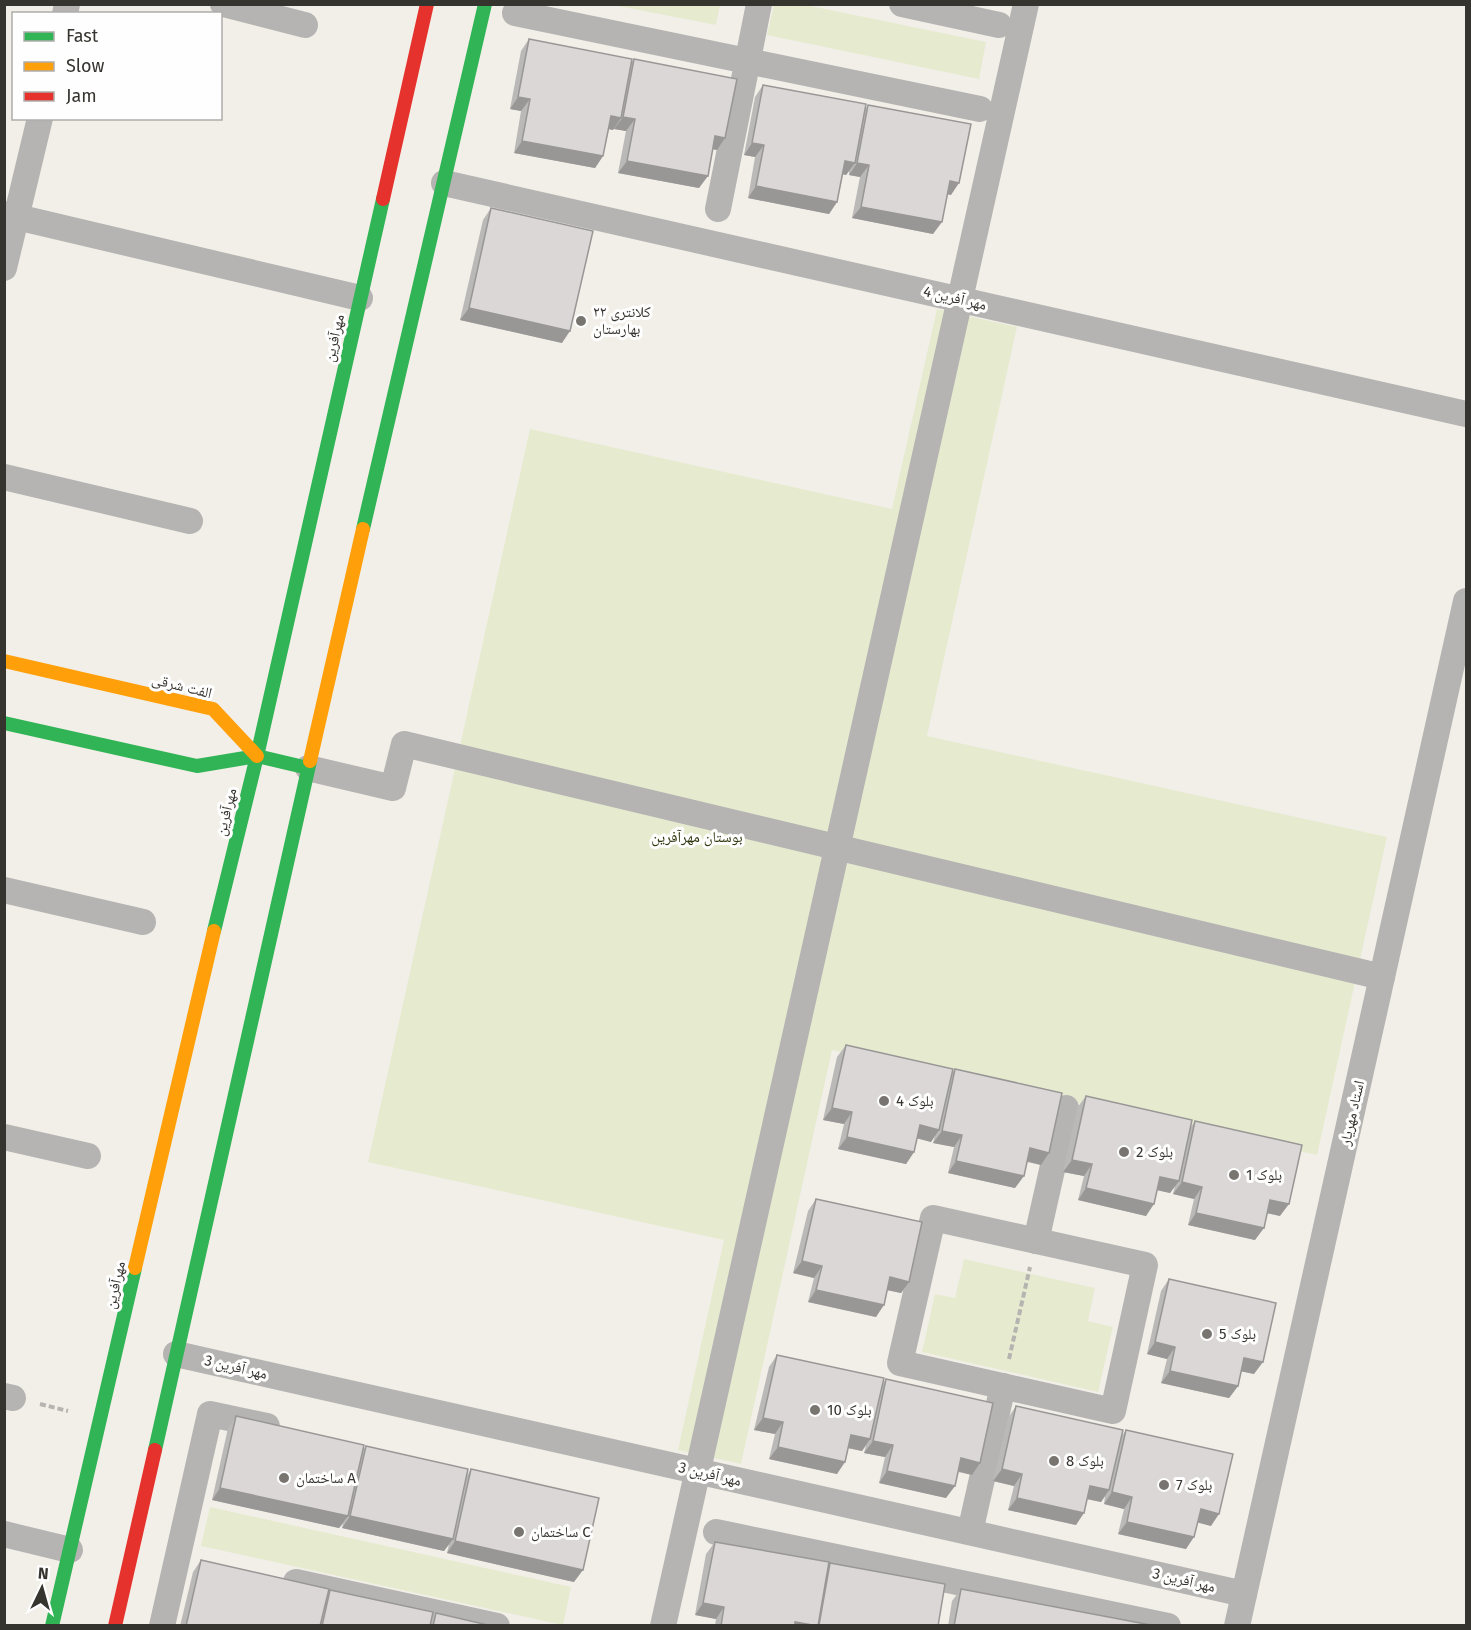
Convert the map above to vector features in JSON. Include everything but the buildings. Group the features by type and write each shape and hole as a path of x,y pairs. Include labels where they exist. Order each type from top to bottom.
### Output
{"main road":[{"name":"مهرآفرین","path":"52,1626 257,756 427,4"},
{"path":"114,1626 308,768 485,4"},
{"name":"الفت شرقی","path":"4,662 213,709 257,756"},
{"path":"4,723 196,766 257,756 308,768"}],"street":[{"path":"223,4 305,25"},
{"path":"718,209 759,4"},
{"path":"902,4 999,25"},
{"path":"663,1626 1026,4"},
{"path":"515,13 980,109"},
{"path":"4,268 11,215 39,120"},
{"name":"مهر آفرین 4","path":"444,183 1467,414"},
{"path":"11,215 360,298"},
{"path":"4,477 190,521"},
{"name":"استاد مهریار","path":"1237,1626 1467,601"},
{"path":"308,768 393,788 404,744 1382,977"},
{"path":"4,890 143,922"},
{"path":"1036,1241 1066,1108"},
{"path":"4,1137 88,1156"},
{"path":"933,1218 1036,1241 1145,1265 1113,1411 900,1363 933,1218"},
{"name":"مهر آفرین 3","path":"176,1354 1244,1593"},
{"path":"970,1532 1003,1386"},
{"path":"162,1626 190,1559 210,1414 291,1431"},
{"path":"716,1532 942,1591 1168,1626"},
{"path":"4,1534 70,1550"},
{"path":"269,1576 497,1626"}],"path":[{"path":"1003,1386 1036,1241"},
{"path":"9,1397 100,1419"}],"green space":[{"path":"801,4 986,42 979,79 767,35 774,5"},
{"path":"613,5 720,5 716,25"},
{"name":"بوستان مهرآفرین","path":"937,309 1017,327 927,736 1387,837 1317,1155 832,1050 741,1464 678,1450 724,1240 368,1162 530,429 892,509"},
{"path":"964,1259 1095,1288 1088,1321 1113,1327 1098,1392 922,1352 935,1294 955,1298"},
{"path":"210,1507 571,1587 563,1625 201,1546"}],"traffic: fast":[{"path":"363,529 485,4"},
{"path":"214,931 257,756 383,199"},
{"path":"4,723 197,766 257,756 308,768"},
{"path":"155,1450 310,761"},
{"path":"52,1626 135,1268"}],"traffic: slow":[{"path":"310,761 363,529"},
{"path":"4,661 213,709 257,756"},
{"path":"135,1268 214,931"}],"traffic: jam":[{"path":"383,199 427,4"},
{"path":"115,1626 155,1450"}],"place":[{"name":"کلانتری ۲۲ بهارستان","path":"581,321"},
{"name":"بلوک 4","path":"884,1101"},
{"name":"بلوک 2","path":"1124,1152"},
{"name":"بلوک 1","path":"1234,1175"},
{"name":"بلوک 5","path":"1207,1334"},
{"name":"بلوک 10","path":"815,1410"},
{"name":"بلوک 8","path":"1054,1461"},
{"name":"ساختمان A","path":"284,1478"},
{"name":"بلوک 7","path":"1164,1485"},
{"name":"ساختمان C","path":"519,1532"}]}
